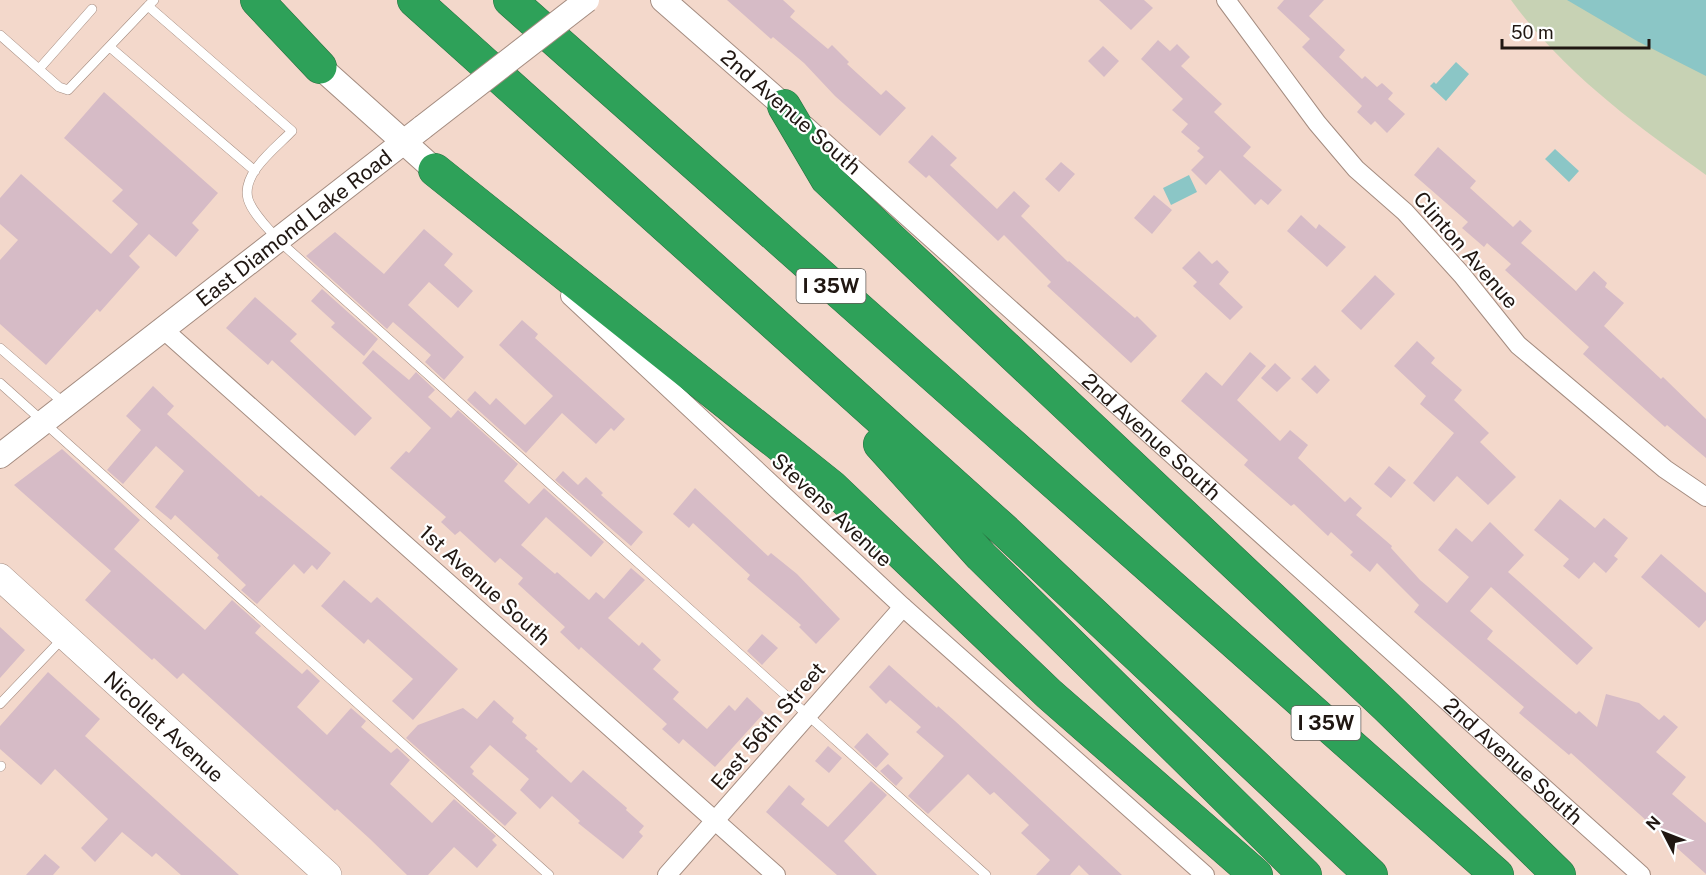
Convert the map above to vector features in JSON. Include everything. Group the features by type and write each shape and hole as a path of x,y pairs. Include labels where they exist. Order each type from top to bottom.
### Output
{"highway":[{"path":"257,0 320,67"},
{"path":"414,0 1013,538 1371,875"},
{"name":"I 35W","path":"510,0 1497,875"},
{"path":"784,106 826,179 1387,707 1559,875"},
{"path":"435,170 832,487 1049,694 1256,875"},
{"path":"773,324 981,556 1305,875"}],"main road":[{"name":"Nicollet Avenue","path":"0,578 328,875"}],"street":[{"path":"247,0 435,170"},
{"name":"East Diamond Lake Road","path":"0,456 586,0"},
{"name":"2nd Avenue South","path":"663,0 1641,875"},
{"name":"Clinton Avenue","path":"1226,0 1317,123 1356,169 1405,212 1448,259 1518,345 1665,469 1706,497"},
{"name":"Stevens Avenue","path":"435,170 903,607 1205,875"},
{"name":"1st Avenue South","path":"164,330 776,875"},
{"name":"East 56th Street","path":"667,875 903,607"}],"lane":[{"path":"0,35 59,87 68,90 111,48 151,3 292,131 255,171 247,189 248,201 278,240 986,875"},
{"path":"39,69 92,9"},
{"path":"111,48 255,171"},
{"path":"0,348 67,405"},
{"path":"0,383 549,875"},
{"path":"0,704 65,636"}],"green space":[{"path":"1511,0 1706,0 1706,175 1626,116 1577,74 1553,51"}],"water":[{"path":"1567,0 1706,0 1706,76 1637,41"},
{"path":"1456,62 1469,74 1446,101 1430,86 1434,82 1436,84"},
{"path":"1555,149 1579,171 1569,182 1545,159"},
{"path":"1189,175 1197,192 1171,205 1163,188"}],"building":[{"path":"727,0 783,0 795,11 790,17 828,49 832,45 849,62 847,64 881,95 886,90 906,108 880,136 835,96 804,63 773,37 771,39"},
{"path":"1099,0 1144,0 1153,8 1131,30"},
{"path":"1284,0 1324,0 1309,16 1345,50 1339,57 1362,79 1365,76 1377,87 1382,83 1393,93 1388,99 1405,114 1387,133 1375,121 1371,125 1357,112 1362,106 1302,47 1310,39 1277,8"},
{"path":"1158,40 1170,51 1177,44 1190,57 1181,66 1222,104 1214,112 1251,147 1243,156 1282,190 1268,205 1261,199 1255,205 1220,170 1206,185 1191,170 1204,157 1197,151 1200,148 1181,132 1188,124 1172,110 1183,99 1141,59"},
{"path":"1103,46 1119,61 1104,77 1088,61"},
{"path":"104,92 218,193 192,223 199,230 176,257 149,234 129,256 140,267 100,312 97,309 46,365 0,324 0,260 18,240 0,224 0,198 21,174 111,254 138,224 112,201 123,190 64,138"},
{"path":"932,135 957,158 950,165 997,209 1014,191 1030,206 1021,216 1068,262 1135,318 1137,316 1157,336 1131,363 1047,286 1051,282 1004,235 998,241 929,175 926,178 908,162"},
{"path":"1438,147 1476,181 1470,188 1513,227 1520,220 1532,231 1521,243 1576,291 1594,271 1607,283 1605,287 1624,303 1604,326 1661,379 1663,377 1706,419 1706,458 1667,425 1665,427 1583,354 1589,347 1505,270 1511,264 1487,243 1484,247 1462,228 1468,222 1414,175"},
{"path":"1061,162 1075,174 1059,192 1045,179"},
{"path":"1154,195 1172,210 1152,234 1134,218"},
{"path":"1301,215 1316,229 1319,224 1346,247 1327,267 1287,231"},
{"path":"424,229 453,254 444,265 473,291 458,308 429,282 408,305 464,357 444,380 425,362 431,355 393,322 387,329 306,256 335,232 384,274"},
{"path":"1199,251 1212,264 1217,260 1229,272 1219,284 1243,307 1230,320 1193,286 1197,282 1182,268"},
{"path":"1375,275 1395,294 1361,330 1341,311"},
{"path":"322,289 378,339 364,356 331,327 335,323 311,301"},
{"path":"255,297 297,334 290,341 372,418 355,436 272,360 268,365 226,328"},
{"path":"522,320 538,334 535,338 625,419 614,431 611,428 596,444 562,413 526,453 467,400 475,391 490,405 496,398 525,425 553,396 499,345"},
{"path":"1417,341 1435,358 1431,363 1462,390 1454,400 1489,433 1480,442 1516,477 1488,505 1457,476 1434,502 1413,483 1454,433 1420,404 1426,396 1394,366"},
{"path":"373,350 409,380 416,372 435,390 428,397 451,418 458,410 518,464 504,481 529,504 544,488 604,542 591,557 546,517 521,545 555,574 557,572 589,600 596,592 604,599 631,568 645,580 608,618 639,646 642,642 661,660 653,669 679,692 673,699 707,729 729,705 735,711 747,697 764,713 715,767 683,739 679,744 662,729 667,724 581,647 579,650 560,632 565,627 518,584 523,578 500,558 495,563 460,531 455,535 441,522 446,517 390,468 406,451 409,453 431,428 362,363"},
{"path":"1250,352 1266,366 1237,400 1280,441 1290,430 1308,445 1298,458 1345,502 1350,497 1362,508 1356,515 1392,546 1391,548 1420,580 1447,603 1469,577 1438,550 1456,528 1472,542 1490,522 1524,555 1508,572 1593,648 1577,665 1491,587 1470,611 1493,631 1487,639 1576,714 1579,711 1597,727 1606,694 1639,703 1659,720 1664,715 1678,727 1656,752 1686,777 1672,794 1706,823 1706,874 1571,753 1569,755 1519,713 1524,707 1414,612 1419,605 1377,563 1370,572 1350,555 1353,552 1331,532 1328,536 1294,504 1291,506 1244,465 1248,460 1181,401 1206,372 1222,386"},
{"path":"1275,363 1291,378 1277,392 1261,378"},
{"path":"1315,365 1330,380 1317,394 1301,379"},
{"path":"153,386 174,406 167,414 259,497 261,495 331,553 317,570 312,565 304,574 294,564 257,604 241,590 246,585 217,558 219,555 175,515 171,520 155,507 184,471 156,446 123,484 107,470 141,430 126,416"},
{"path":"62,449 140,520 114,549 205,630 232,600 261,626 255,633 302,674 307,669 320,681 297,707 327,735 351,708 366,721 361,727 391,753 397,748 410,760 390,784 432,823 454,799 496,836 492,840 497,845 477,868 454,847 428,875 407,875 337,809 335,811 183,673 177,679 154,658 152,660 85,600 111,571 14,485"},
{"path":"1389,466 1406,480 1391,498 1374,484"},
{"path":"563,471 578,485 586,477 603,493 601,495 643,532 631,546 555,480"},
{"path":"695,488 768,556 771,553 797,574 840,619 816,644 799,627 801,625 747,579 750,575 693,523 689,528 673,514"},
{"path":"1560,499 1595,528 1604,518 1628,538 1614,556 1618,559 1606,573 1594,562 1579,579 1563,566 1569,559 1534,530"},
{"path":"1661,554 1706,593 1706,620 1699,628 1641,577"},
{"path":"344,580 371,603 377,597 458,669 413,720 392,701 413,679 368,639 364,644 321,606"},
{"path":"0,627 25,650 0,678"},
{"path":"762,634 778,648 762,665 747,651"},
{"path":"889,665 955,721 1122,875 1089,875 1079,865 1070,875 1036,875 1050,860 1021,833 1029,825 994,792 990,795 968,774 928,814 908,796 944,756 916,732 921,727 890,700 886,704 869,687"},
{"path":"48,672 100,719 85,736 239,875 181,875 156,853 152,857 122,832 95,862 81,848 108,819 55,769 41,785 0,749 0,726"},
{"path":"494,700 514,718 512,722 527,735 525,738 538,749 536,751 571,783 583,770 644,826 639,832 643,836 623,859 578,823 580,821 552,796 540,809 520,790 529,779 490,745 470,767 474,771 472,774 517,813 505,826 406,738 418,725 463,708 477,719"},
{"path":"867,733 889,754 876,768 854,747"},
{"path":"828,746 842,758 829,773 815,761"},
{"path":"888,764 903,778 896,786 880,771"},
{"path":"871,781 887,795 844,841 877,875 837,875 766,812 789,785 805,799 801,804 828,827"},
{"path":"45,854 60,867 53,875 26,875"}]}
